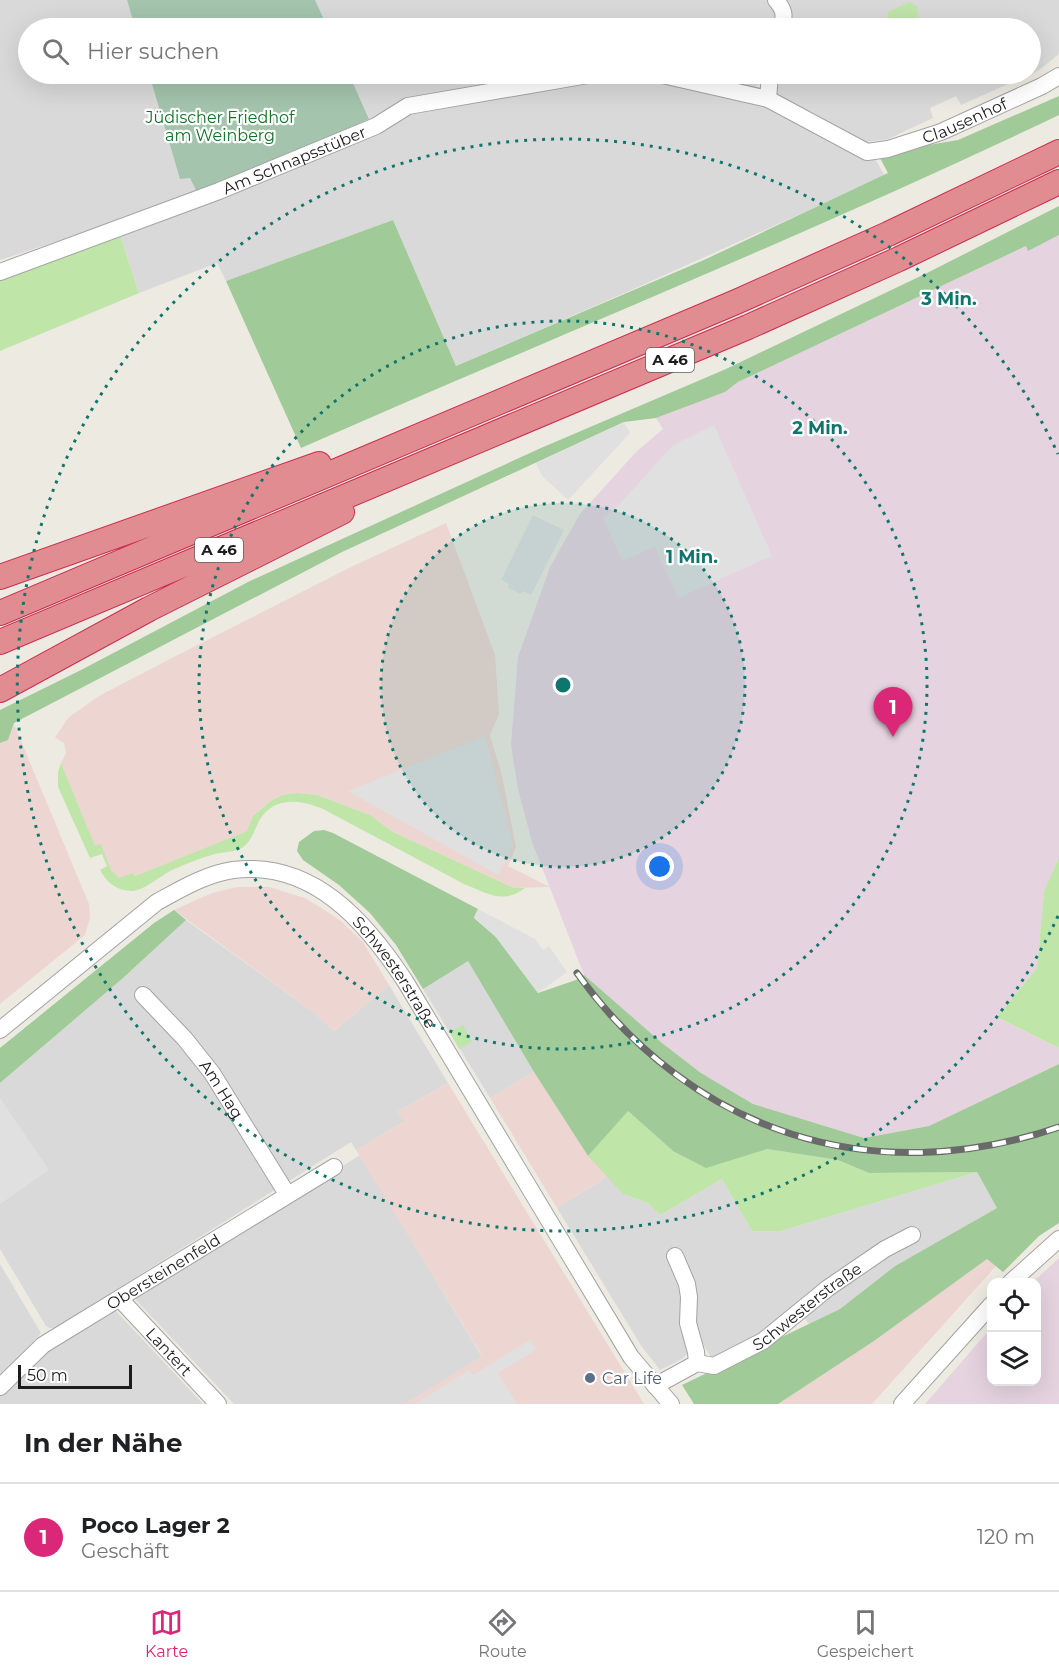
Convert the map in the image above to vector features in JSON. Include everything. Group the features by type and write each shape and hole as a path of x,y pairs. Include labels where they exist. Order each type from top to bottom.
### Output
{"highway":[{"name":"A 46","path":"0,613 808,270 1059,152"},
{"name":"A 46","path":"0,642 780,312 910,254 1059,182"},
{"path":"0,577 298,470 425,434"},
{"path":"0,690 149,609 317,527 438,458"}],"street":[{"path":"776,0 783,8 784,18"},
{"name":"Clausenhof","path":"768,99 867,152 888,149 941,132 1059,76"},
{"name":"Am Schnapsstüber","path":"0,272 219,191 376,126 408,106 536,84"},
{"path":"702,84 768,99 769,84"},
{"name":"Schwesterstraße","path":"0,1030 157,902 180,889 233,870 266,870 312,885 347,908 385,951 631,1357 671,1404"},
{"name":"Am Hag","path":"143,995 185,1039 212,1073 287,1194"},
{"name":"Obersteinenfeld","path":"0,1387 43,1345 334,1167"},
{"name":"Schwesterstraße","path":"655,1386 697,1363 714,1366 763,1341 828,1288 885,1249 912,1235"},
{"path":"1015,1278 1059,1239"},
{"path":"675,1256 687,1284 688,1323 697,1363"},
{"name":"Lantert","path":"120,1299 218,1404"},
{"path":"902,1404 987,1310"}],"shaded area":[{"path":"0,0 127,0 132,18 18,18 18,84 152,84 180,178 369,118 354,84 759,84 751,88 754,103 811,126 875,159 885,176 456,366 393,220 226,281 217,263 139,293 116,222 0,260"},
{"path":"315,0 769,0 776,7 777,18 323,18"},
{"path":"779,0 1059,0 1059,54 1041,68 1041,18 782,18"},
{"path":"774,84 1008,84 961,105 956,96 930,108 933,118 888,139 866,142 808,110 784,102 775,96"},
{"path":"1059,235 1059,857 1044,891 1037,968 997,1017 1059,1048 1059,1064 929,1126 864,1138 753,1104 701,1073 608,998 584,975 532,842 518,789 511,745 518,657 550,567 580,514 636,452 663,429 656,418 725,392 738,382 1026,246 1028,250"},
{"path":"624,422 630,433 568,500 542,476 536,463"},
{"path":"714,425 772,556 678,598 655,547 622,561 603,518 619,505 673,445"},
{"path":"533,515 564,530 531,595 523,591 521,594 508,588 509,584 501,580"},
{"path":"446,523 495,655 499,714 490,735 502,776 516,847 508,866 550,887 514,888 393,832 370,815 317,795 297,793 283,795 272,800 253,816 247,831 135,876 133,873 119,879 111,870 101,845 95,847 61,763 66,753 64,743 55,737 69,717 99,696 170,659 353,566"},
{"path":"14,724 89,904 90,918 85,935 0,1004 0,743 8,740"},
{"path":"485,736 513,845 498,875 348,791"},
{"path":"237,887 269,887 305,898 323,909 341,921 363,942 389,985 334,1031 312,1011 174,910 212,893"},
{"path":"478,909 535,939 543,950 549,946 567,972 538,993 496,937 474,917"},
{"path":"186,920 312,1011 334,1031 389,985 448,1083 397,1112 405,1121 356,1150 351,1142 55,1328 49,1328 0,1249 0,1083 123,978"},
{"path":"468,960 534,1072 490,1098 423,989"},
{"path":"534,1072 588,1156 608,1176 557,1208 490,1098"},
{"path":"448,1083 644,1404 405,1404 482,1356 356,1150 405,1121 397,1112"},
{"path":"0,1098 49,1170 0,1204"},
{"path":"360,1155 482,1357 405,1404 234,1404 136,1300 137,1296"},
{"path":"977,1172 997,1208 895,1266 840,1309 809,1324 796,1308 757,1339 713,1361 701,1340 682,1359 660,1370 642,1347 557,1208 608,1176 623,1194 648,1203 660,1215 722,1179 752,1231 781,1231"},
{"path":"988,1258 996,1266 872,1404 778,1404 874,1341"},
{"path":"1059,1258 1059,1404 925,1404 987,1333 987,1386 1041,1386 1041,1278 1037,1278"},
{"path":"0,1264 41,1333 0,1377"},
{"path":"115,1310 203,1404 0,1404 0,1393 39,1355"},
{"path":"530,1340 536,1350 498,1373 517,1404 415,1404 469,1370 473,1375"}],"green space":[{"path":"127,0 315,0 323,18 132,18"},
{"path":"909,2 917,6 918,16 916,18 887,18 888,12"},
{"name":"Jüdischer Friedhof am Weinberg","path":"152,84 353,84 369,119 198,194 190,178 180,179"},
{"path":"1059,96 1059,115 965,159 871,202 301,448 226,281 393,220 456,366 704,260 888,173 880,158 893,151 958,140"},
{"path":"1059,206 1059,235 1028,251 1026,246 738,382 725,392 656,418 624,422 342,552 14,723 8,740 0,743 0,710 248,582 541,448 726,369 927,273"},
{"path":"120,235 139,293 0,351 0,277"},
{"path":"61,763 95,846 101,844 111,870 119,878 133,873 135,876 247,831 253,816 272,800 283,795 297,793 317,795 370,815 393,832 514,888 525,888 509,896 488,894 464,884 323,809 305,803 288,802 272,807 265,813 242,848 188,863 136,890 117,888 105,878 100,870 107,866 102,854 90,858 58,787 58,772"},
{"path":"324,830 478,909 474,918 496,937 538,993 584,975 662,1043 701,1073 753,1104 864,1138 929,1126 1059,1064 1059,1223 1039,1236 1003,1272 987,1259 874,1341 778,1404 694,1404 682,1385 840,1309 895,1266 997,1208 977,1172 869,1173 838,1160 767,1149 706,1168 673,1151 628,1111 588,1156 534,1072 468,961 423,989 396,945 370,913 339,885 303,860 297,851 299,842 314,831"},
{"path":"1059,857 1059,1048 997,1017 1037,968 1044,891"},
{"path":"174,910 186,920 123,978 0,1083 0,1048 154,923"},
{"path":"463,1025 472,1042 459,1049 450,1032"},
{"path":"627,1110 673,1151 767,1149 838,1160 869,1173 977,1172 781,1231 752,1231 722,1179 660,1215 648,1203 623,1194 588,1156"}],"railway":[{"path":"577,973 623,1028 675,1074 731,1109 791,1134 855,1149 921,1152 990,1145 1059,1127"}],"place":[{"name":"Poco Lager 2","path":"893,737"},
{"name":"Car Life","path":"590,1378"}]}
